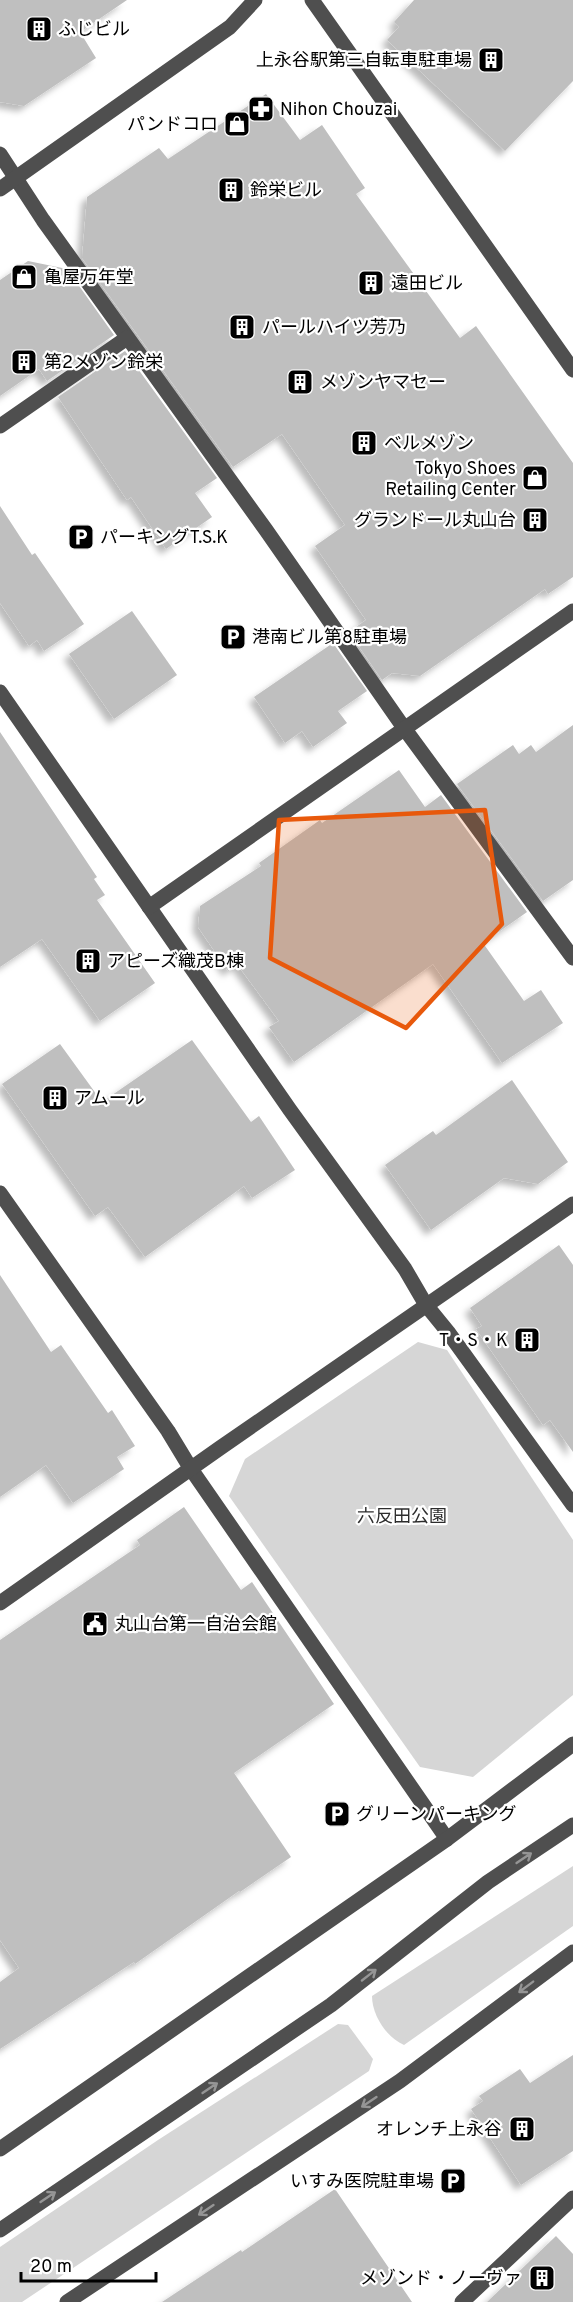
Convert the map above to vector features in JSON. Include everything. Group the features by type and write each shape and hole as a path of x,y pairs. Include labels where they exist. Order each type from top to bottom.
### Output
{"street":[{"path":"0,189 230,27 255,0"},
{"path":"312,0 573,370"},
{"path":"0,154 127,338 266,530 404,728 573,958"},
{"path":"0,426 127,338"},
{"path":"149,907 573,611"},
{"path":"0,692 290,1110 405,1269 426,1305 573,1505"},
{"path":"1,1196 168,1431 191,1469 447,1839"},
{"path":"0,1603 573,1204"},
{"path":"0,2149 447,1839 573,1744"},
{"path":"0,2230 330,2005 488,1882 573,1825"},
{"path":"67,2302 400,2081 573,1952"},
{"path":"462,2302 573,2198"}],"highlighted area":[{"path":"485,810 502,924 406,1028 270,958 279,820"}],"green space":[{"name":"六反田公園","path":"418,1342 447,1350 573,1540 573,1695 473,1777 420,1767 229,1496 245,1459"},
{"path":"573,1866 573,1926 404,2045 391,2037 377,2018 372,1996"},
{"path":"338,2024 348,2025 373,2059 369,2071 22,2302 0,2302 0,2247 158,2140"}],"building":[{"name":"ふじビル","path":"0,0 127,0 80,32 96,58 24,106 0,102"},
{"name":"上永谷駅第三自転車駐車場","path":"414,0 573,0 573,81 505,151 387,40 399,27 394,22"},
{"path":"266,94 300,140 322,125 365,188 356,194 460,338 476,326 573,463 573,577 548,594 545,589 420,676 392,673 382,680 349,632 366,620 315,546 345,525 282,434 233,467 82,258 87,197 159,148 168,159"},
{"name":"第2メゾン鈴栄","path":"28,261 67,269 114,335 47,381 39,369 0,396 0,280"},
{"path":"125,351 217,478 195,493 212,517 166,549 131,497 127,500 58,397"},
{"path":"0,506 32,555 35,553 84,624 44,651 37,640 29,646 0,603"},
{"path":"132,611 177,675 114,719 69,654"},
{"path":"333,643 367,691 338,711 347,723 313,747 302,731 285,743 254,697"},
{"path":"573,725 573,880 543,901 457,784 513,745 519,754 531,745 536,752"},
{"path":"0,732 97,877 94,879 105,895 97,900 155,983 100,1021 42,939 0,967"},
{"path":"399,770 425,807 441,795 527,912 483,943 524,1001 541,990 563,1023 502,1063 433,964 294,1062 269,1027 279,1021 237,964 228,971 198,927 200,906 261,866 259,863 320,820 322,823"},
{"path":"192,1040 251,1122 259,1116 295,1170 252,1198 244,1186 145,1257 108,1207 95,1216 2,1084 60,1044 102,1102"},
{"path":"512,1080 568,1162 538,1184 504,1178 431,1230 385,1165 433,1131 436,1135"},
{"name":"T・S・K","path":"559,1245 573,1265 573,1452 550,1420 543,1425 476,1329 482,1326 470,1308"},
{"path":"0,1275 51,1352 61,1345 108,1413 112,1410 135,1446 117,1457 124,1469 73,1503 46,1465 0,1497"},
{"path":"184,1507 241,1590 252,1582 334,1704 234,1773 291,1857 135,1964 134,1962 0,2049 0,1982 19,1968 0,1940 0,1640 140,1545 137,1540"},
{"name":"オレンチ上永谷","path":"573,2055 573,2151 521,2185 471,2109 483,2101 479,2096 520,2069 530,2083"},
{"path":"335,2189 412,2302 162,2302 241,2250 242,2252"},
{"name":"メゾンド・ノーヴァ","path":"556,2236 573,2254 573,2302 487,2302"}],"place":[{"name":"ふじビル","path":"39,29"},
{"name":"上永谷駅第三自転車駐車場","path":"491,60"},
{"name":"Nihon Chouzai","path":"261,109"},
{"name":"パンドコロ","path":"237,124"},
{"name":"鈴栄ビル","path":"231,190"},
{"name":"亀屋万年堂","path":"24,277"},
{"name":"遠田ビル","path":"371,283"},
{"name":"パールハイツ芳乃","path":"242,327"},
{"name":"第2メゾン鈴栄","path":"24,362"},
{"name":"メゾンヤマセー","path":"300,382"},
{"name":"ベルメゾン","path":"364,443"},
{"name":"Tokyo Shoes Retailing Center","path":"535,478"},
{"name":"グランドール丸山台","path":"535,520"},
{"name":"パーキングT.S.K","path":"81,537"},
{"name":"港南ビル第8駐車場","path":"233,637"},
{"name":"アピーズ織茂B棟","path":"88,961"},
{"name":"アムール","path":"55,1098"},
{"name":"T・S・K","path":"527,1340"},
{"name":"丸山台第一自治会館","path":"95,1624"},
{"name":"グリーンパーキング","path":"337,1814"},
{"name":"オレンチ上永谷","path":"522,2129"},
{"name":"いすみ医院駐車場","path":"453,2181"},
{"name":"メゾンド・ノーヴァ","path":"542,2278"}]}
